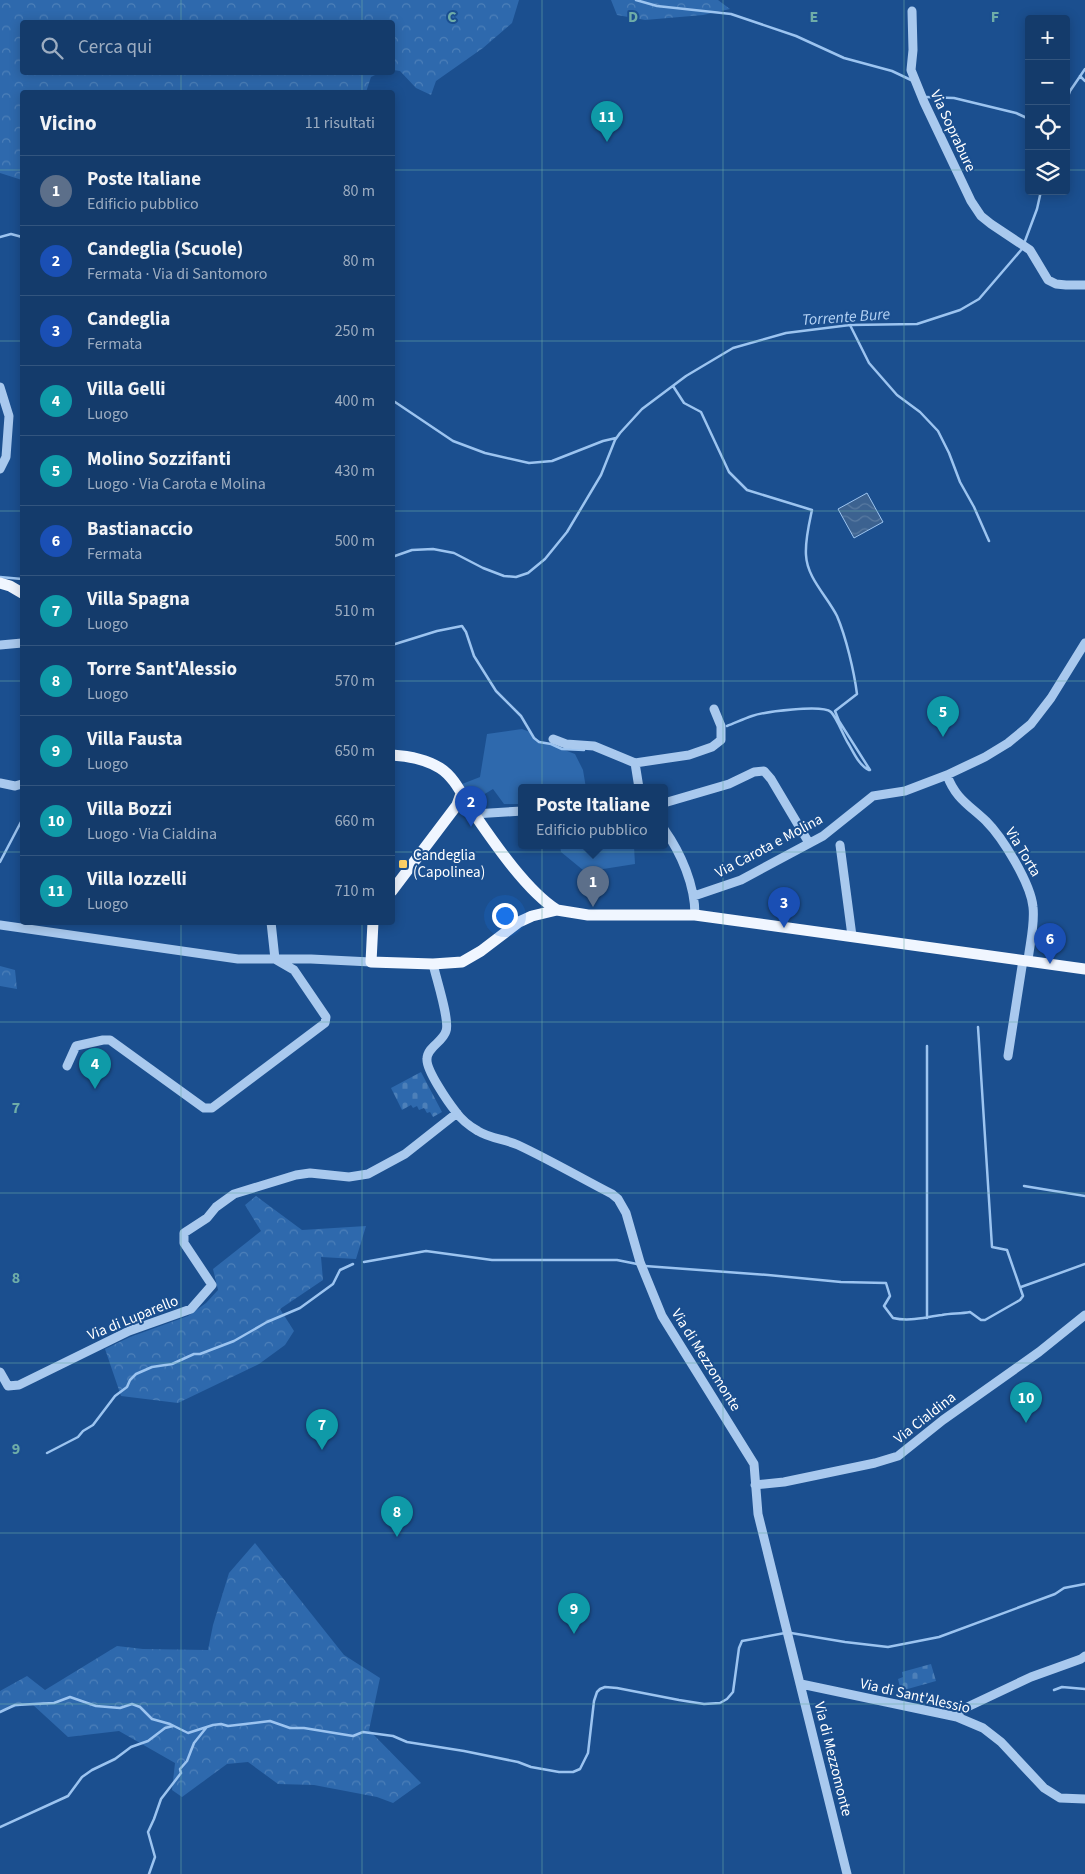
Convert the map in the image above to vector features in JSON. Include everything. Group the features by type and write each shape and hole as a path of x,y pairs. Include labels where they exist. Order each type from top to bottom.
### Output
{"main road":[{"path":"0,583 20,592"},
{"path":"395,757 421,761 440,768 451,778 465,804 510,863 532,889 545,902 557,910"},
{"path":"395,887 465,804"},
{"path":"372,925 371,962 432,964 466,960 519,922 532,916 557,910 588,915 642,913 695,915 1085,969"}],"street":[{"name":"Via Soprabure","path":"912,11 913,50 911,70 966,194 976,209 991,224 1030,250 1044,275 1052,282 1066,285 1085,285"},
{"path":"0,387 9,416 6,457 0,469"},
{"name":"Via Carota e Molina","path":"694,896 741,880 809,843 832,830 873,796 905,791 947,775 991,753 1026,729 1056,691 1085,643"},
{"path":"0,645 20,644"},
{"path":"553,739 566,744 594,746 635,763 689,755 716,745 722,737 721,726 714,709"},
{"path":"635,763 638,784"},
{"path":"668,803 729,784 761,770 772,779 809,843"},
{"name":"Via Torta","path":"947,775 957,795 988,823 995,833 1027,885 1032,900 1034,914 1008,1056"},
{"path":"0,783 15,786 20,785"},
{"path":"465,804 518,811"},
{"path":"668,836 682,862 694,896 695,915"},
{"path":"840,845 852,936"},
{"path":"0,925 238,959 371,962"},
{"path":"271,925 275,959"},
{"path":"67,1066 76,1046 110,1040 204,1108 212,1108 325,1023 326,1017 301,978 294,970 275,959"},
{"name":"Via di Mezzomonte","path":"432,964 447,1029 429,1052 427,1062 457,1113 478,1131 490,1137 518,1145 612,1194 618,1199 629,1220 640,1262 662,1316 754,1464 758,1514 847,1874"},
{"name":"Via di Luparello","path":"0,1372 8,1386 19,1385 129,1331 191,1309 212,1285 184,1243 184,1234 207,1218 226,1199 234,1194 296,1175 310,1173 349,1177 368,1174 406,1154 457,1113"},
{"name":"Via Cialdina","path":"755,1484 784,1482 875,1463 898,1456 943,1420 1038,1352 1085,1315"},
{"path":"956,1717 961,1710 1030,1677 1085,1656"},
{"name":"Via di Sant'Alessio","path":"801,1684 956,1717 983,1728 1002,1742 1044,1788 1060,1798 1085,1799"}],"green space":[{"path":"0,0 519,0 512,23 483,48 436,81 431,95 416,88 400,71 395,70 395,20 20,20 20,75 375,75 371,77 367,90 20,90 20,179 0,173"},
{"path":"611,0 718,0 730,9 703,15 645,20 617,15"},
{"path":"522,729 530,732 536,739 575,754 583,770 585,784 518,784 518,804 504,804 493,789 473,801 462,784 480,777 487,734"},
{"path":"560,849 634,849 635,864 597,870 597,874 589,875 561,852"},
{"path":"0,966 15,970 17,989 0,986"},
{"path":"421,1072 442,1112 433,1117 430,1112 427,1113 424,1108 419,1110 417,1106 413,1108 411,1105 402,1110 391,1088"},
{"path":"256,1196 302,1230 366,1226 356,1259 321,1257 323,1280 280,1309 294,1331 285,1345 259,1364 178,1403 121,1396 105,1349 130,1337 188,1316 206,1303 218,1290 213,1269 261,1231 245,1205"},
{"path":"255,1543 344,1655 380,1678 369,1730 421,1783 393,1803 377,1797 314,1785 278,1784 248,1762 227,1764 182,1797 172,1790 175,1763 119,1731 68,1737 32,1704 0,1710 0,1691 27,1676 45,1690 117,1646 143,1649 208,1650 213,1625 229,1573"},
{"path":"931,1664 936,1681 904,1690 903,1686 900,1687 898,1679 903,1677 902,1672"}],"water":[{"path":"867,493 883,522 854,538 838,509"}],"waterway":[{"path":"636,0 657,6 731,14 796,36 844,58 892,71 911,80"},
{"name":"Torrente Bure","path":"1070,91 1085,69"},
{"name":"Torrente Bure","path":"1080,76 1085,81"},
{"path":"926,97 954,98 1016,113 1025,117"},
{"name":"Torrente Bure","path":"395,556 412,550 433,549 454,553 483,568 504,576 516,577 528,573 545,559 567,532 601,475 615,440 620,433 642,409 686,376 733,348 786,333 850,325 917,324 960,310 979,299 1022,249 1037,209 1040,195"},
{"path":"0,237 11,234 20,236"},
{"path":"850,325 869,363 897,395 920,412 938,431 989,541"},
{"path":"673,386 684,403 701,412 729,472 747,490 812,510 806,544 807,563 814,579 837,616 849,654 857,694 835,711 839,721 870,770"},
{"path":"395,402 453,441 485,453 529,463 552,461 603,441 616,438"},
{"path":"0,577 20,579"},
{"path":"395,644 437,631 462,626 474,656 496,691 521,716 534,738 539,742 551,744 562,749 584,750"},
{"path":"727,726 752,716 768,713 805,709 826,710 831,712 857,758 869,770"},
{"path":"0,862 20,824"},
{"path":"645,1266 841,1282 886,1283 890,1296 884,1306 893,1318 905,1320 970,1312 981,1320 985,1320 1020,1300 1023,1296 1007,1250 992,1247 978,1027"},
{"path":"927,1046 927,1318"},
{"path":"1024,1186 1085,1196"},
{"path":"364,1262 426,1251 492,1260 617,1260 637,1264"},
{"path":"47,1453 78,1437 83,1431 93,1425 115,1396 127,1387 130,1380 136,1374 152,1367 172,1364 194,1354 200,1354 234,1341 267,1322 300,1308 333,1284 340,1270 353,1264"},
{"path":"1021,1287 1085,1264"},
{"path":"791,1633 888,1647 939,1637 1055,1594 1064,1588 1085,1584"},
{"path":"0,1712 15,1705 54,1703 70,1697 96,1706 120,1708 132,1704 140,1707 152,1719 170,1724 188,1733 213,1725 221,1724 228,1726 270,1721 290,1728 304,1728 353,1736 363,1732 393,1736 407,1742 464,1751 518,1762 531,1767 559,1772 573,1772 580,1769 588,1753 594,1701 600,1689 605,1687 617,1688 704,1704 720,1703 733,1692 739,1648 742,1641 785,1633"},
{"path":"1054,1690 1062,1687 1085,1689"},
{"path":"0,1827 68,1796 82,1777 92,1770 115,1759 131,1747 148,1741 165,1728 173,1726"},
{"path":"149,1874 155,1857 148,1832 161,1799 181,1773 180,1769 187,1761 194,1743 206,1728"}],"place":[{"name":"Villa Iozzelli","path":"607,142"},
{"name":"Molino Sozzifanti","path":"943,737"},
{"name":"Candeglia (Scuole)","path":"471,827"},
{"name":"Candeglia (Capolinea)","path":"403,864"},
{"name":"Poste Italiane","path":"593,907"},
{"name":"Candeglia","path":"784,928"},
{"name":"Bastianaccio","path":"1050,964"},
{"name":"Villa Gelli","path":"95,1089"},
{"name":"Villa Bozzi","path":"1026,1423"},
{"name":"Villa Spagna","path":"322,1450"},
{"name":"Torre Sant'Alessio","path":"397,1537"},
{"name":"Villa Fausta","path":"574,1634"}]}
